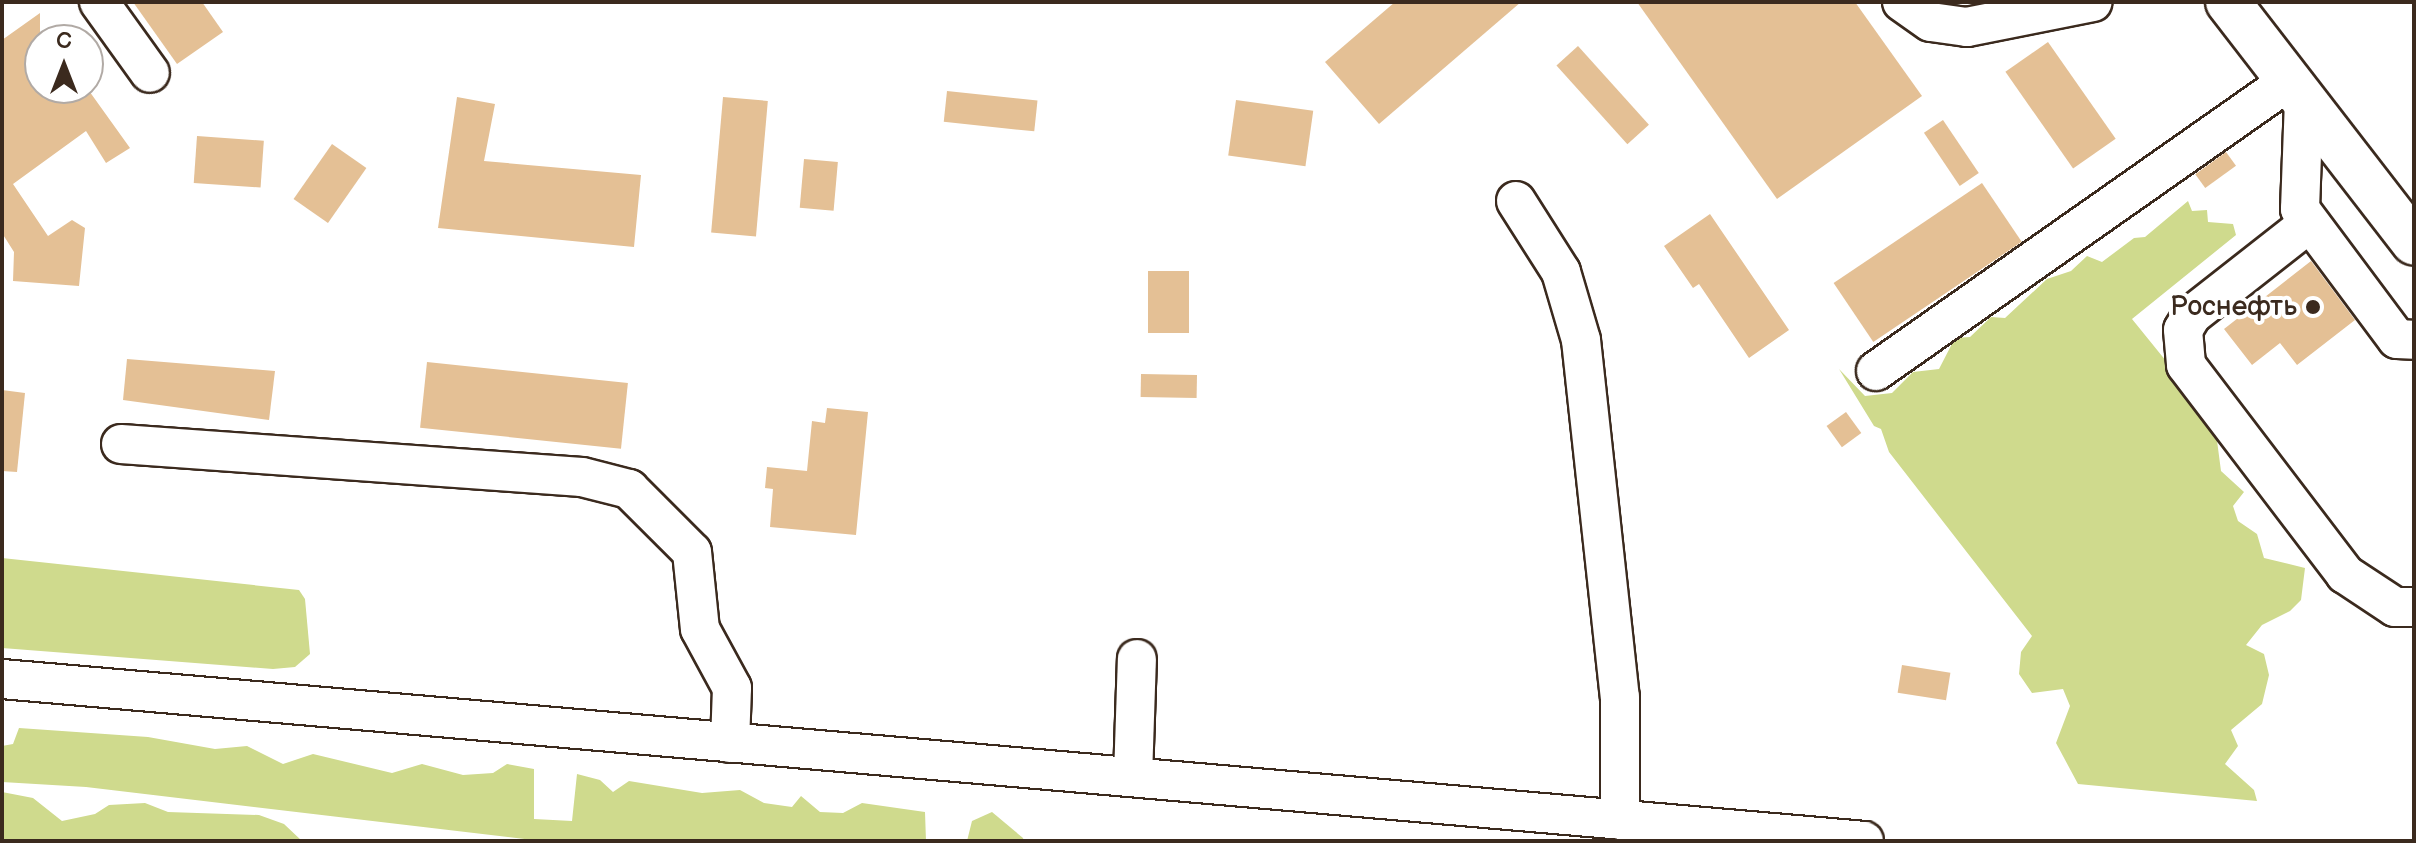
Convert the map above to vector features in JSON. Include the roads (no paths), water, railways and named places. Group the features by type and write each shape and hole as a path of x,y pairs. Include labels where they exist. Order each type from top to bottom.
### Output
{"main road":[{"path":"2228,2 2414,243"}],"street":[{"path":"99,2 150,73"},
{"path":"1902,2 1931,22 1967,27 2093,2"},
{"path":"2296,91 2300,209 2308,224 2397,339 2414,340"},
{"path":"1876,371 2296,91"},
{"path":"1516,201 1561,272 1581,340 1619,681 1620,820"},
{"path":"2308,224 2192,315 2183,330 2186,365 2345,574 2395,607 2414,607"},
{"path":"121,444 582,477 629,489 692,552 700,629 732,688 730,743"},
{"path":"1133,777 1137,659"},
{"path":"2,679 1864,841"}],"place":[{"name":"Роснефть","path":"2313,307"}]}
